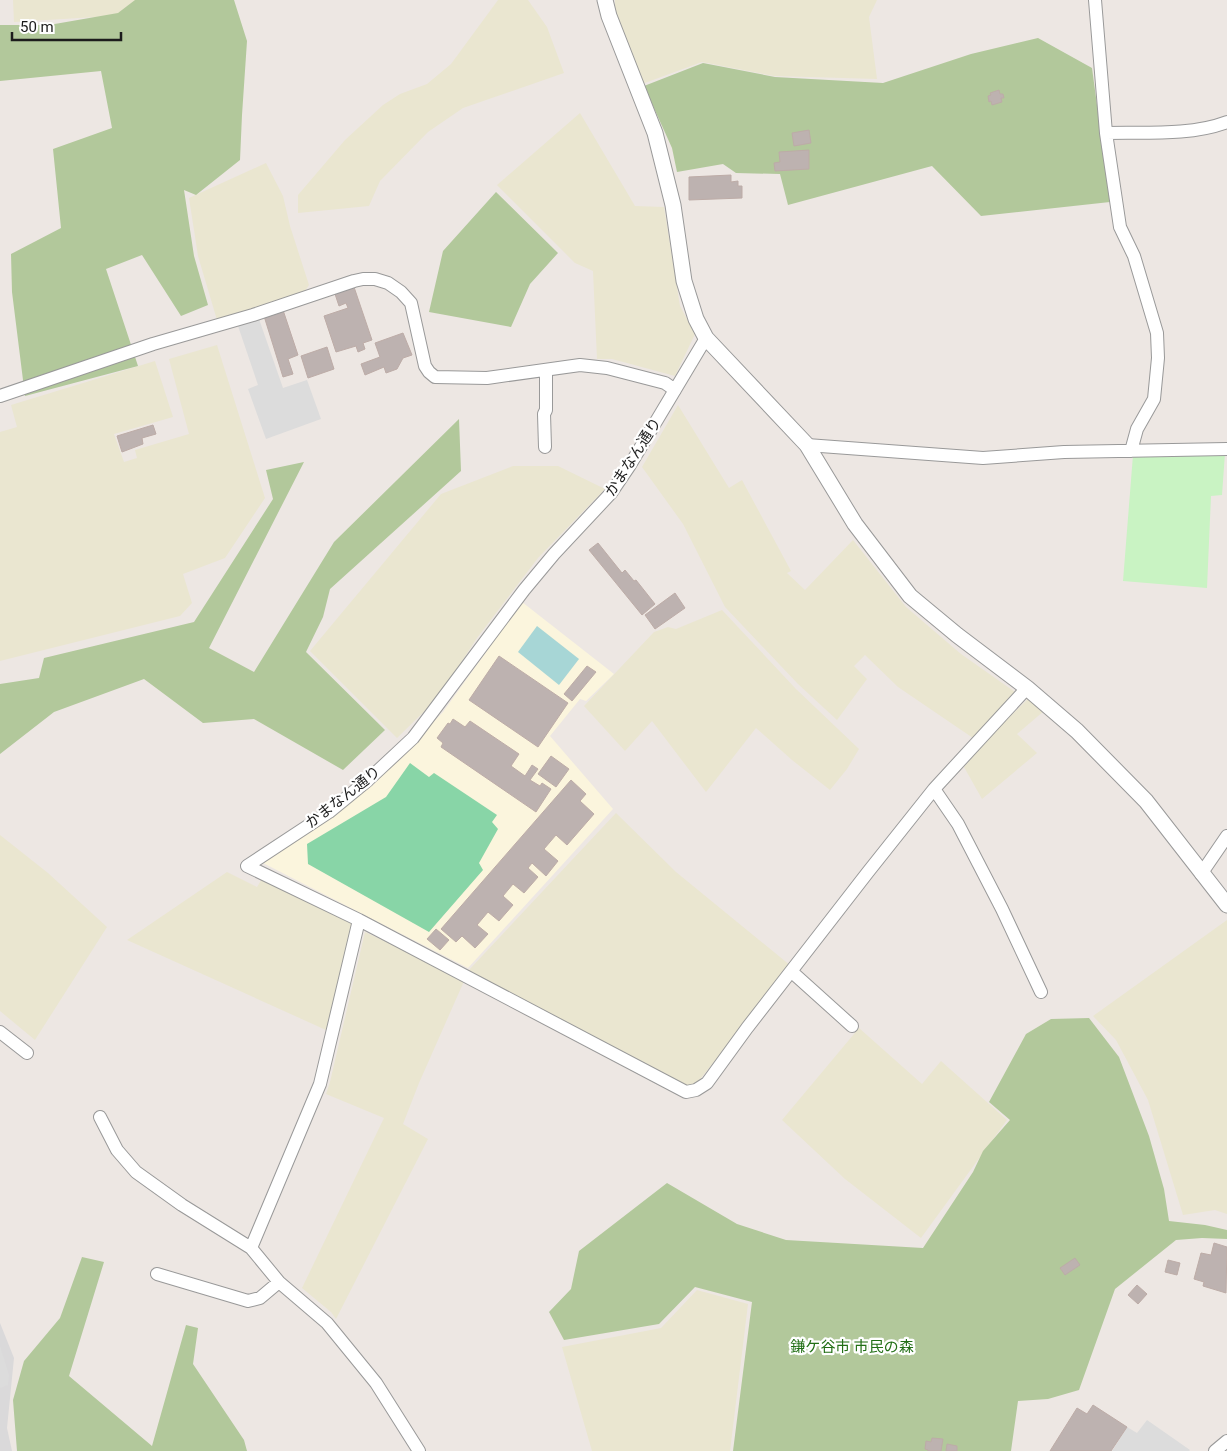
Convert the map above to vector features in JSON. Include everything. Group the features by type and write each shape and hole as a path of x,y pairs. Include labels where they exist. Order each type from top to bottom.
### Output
{"street":[{"path":"605,0 609,16 654,133 673,205 684,280 696,319 706,338 807,445 855,524 910,596 957,635 1027,688 1077,731 1146,801 1227,905"},
{"path":"1095,0 1106,134 1120,227 1134,256 1157,333 1158,358 1154,399 1137,429 1130,451"},
{"path":"1106,134 1190,130 1218,126 1227,122"},
{"path":"0,396 153,344 253,315 345,284 375,279 388,283 401,292 411,304 425,366 435,377 487,378 580,365 607,368 665,383 675,390"},
{"name":"かまなん通り","path":"360,920 246,866 329,812 368,780 413,738 524,590 579,526 611,493 630,465 706,338"},
{"path":"545,447 546,370"},
{"path":"807,445 983,458 1064,452 1227,449"},
{"path":"251,1248 320,1084 360,920 686,1092 696,1090 707,1083 747,1028 934,789 1027,688"},
{"path":"934,789 958,824 1002,909 1041,992"},
{"path":"1202,874 1227,836"},
{"path":"792,972 852,1026"},
{"path":"0,1032 27,1053"},
{"path":"100,1117 117,1150 136,1172 182,1205 251,1248 279,1282 327,1323 376,1383 418,1451"},
{"path":"157,1274 248,1301 260,1298 279,1282"},
{"path":"1215,1451 1227,1441"}],"shaded area":[{"path":"13,0 144,0 145,14 14,22"},
{"path":"498,0 528,0 547,27 564,73 463,108 428,132 380,181 369,206 298,213 298,195 345,140 383,105 400,94 427,84 451,64"},
{"path":"615,0 877,0 869,17 877,79 774,76 702,62 642,84 615,11"},
{"path":"580,113 635,206 664,207 680,306 695,334 675,376 612,359 597,359 593,271 575,263 497,185"},
{"path":"266,163 283,196 290,226 309,285 305,291 217,320 198,256 189,198"},
{"path":"259,319 283,388 307,380 321,419 266,439 248,389 258,385 238,326"},
{"path":"217,345 265,498 225,558 183,574 192,603 180,616 0,661 0,432 17,427 11,405 155,361 173,417 114,434 124,462 137,458 135,450 189,434 169,359"},
{"path":"678,405 729,488 742,480 791,571 787,573 805,590 853,540 906,607 961,654 1015,692 973,738 898,687 865,655 854,666 867,679 837,720 798,684 725,607 683,524 642,467"},
{"path":"513,466 558,466 605,489 538,558 477,638 438,698 397,738 310,651 441,494"},
{"path":"522,602 614,674 586,701 580,699 550,736 613,809 468,968 263,863 373,785 443,712"},
{"path":"722,610 796,689 859,749 847,769 830,790 756,728 706,792 652,721 625,751 584,706 654,632 668,627 676,629"},
{"path":"1028,699 1044,711 1017,734 1037,753 982,799 964,767 993,733"},
{"path":"616,813 676,872 791,966 697,1083 687,1087 468,971"},
{"path":"0,835 48,873 107,927 35,1040 0,1011"},
{"path":"227,872 257,887 263,877 352,924 326,1030 127,940"},
{"path":"1227,920 1227,1214 1215,1210 1183,1215 1148,1100 1116,1040 1093,1016"},
{"path":"365,932 465,979 403,1124 428,1139 336,1319 331,1312 302,1288 384,1118 326,1094"},
{"path":"859,1028 922,1084 941,1061 1007,1120 921,1238 845,1179 782,1120"},
{"path":"697,1290 748,1304 730,1451 592,1451 562,1347 661,1328"},
{"path":"0,1323 14,1358 7,1428 12,1451 0,1451"},
{"path":"0,1346 9,1375 8,1385 0,1388"},
{"path":"1147,1420 1190,1450 1112,1451 1127,1427 1137,1433"}],"green space":[{"path":"135,0 234,0 247,41 240,160 196,195 184,190 194,256 208,305 181,316 142,255 106,269 138,366 25,396 12,292 11,254 61,228 53,149 112,128 101,71 0,81 0,25 49,25 118,13"},
{"path":"1038,38 1092,68 1110,202 981,216 932,166 788,205 780,174 736,173 723,164 677,172 672,148 644,86 703,63 775,77 883,83 971,54"},
{"path":"496,192 558,253 530,284 511,327 429,312 443,251"},
{"path":"459,419 461,471 330,589 323,617 306,652 385,730 343,770 254,719 203,723 144,679 54,712 0,754 0,684 39,678 44,658 194,622 273,499 266,470 304,462 209,648 254,672 334,542"},
{"path":"1225,453 1222,495 1211,496 1207,588 1123,581 1133,455"},
{"path":"410,763 429,777 434,773 497,815 492,822 498,829 479,863 483,870 429,932 308,864 307,844 386,797"},
{"name":"鎌ケ谷市 市民の森","path":"1089,1018 1119,1057 1149,1136 1164,1189 1169,1221 1205,1225 1227,1230 1227,1239 1176,1240 1115,1289 1079,1390 1048,1399 1018,1401 1011,1451 733,1451 752,1302 695,1287 659,1324 564,1340 549,1312 571,1289 579,1251 667,1183 737,1224 786,1240 923,1248 973,1172 983,1151 1010,1120 989,1102 1026,1034 1051,1019"},
{"path":"82,1257 104,1262 69,1376 152,1446 186,1325 198,1328 193,1364 244,1440 247,1451 17,1451 13,1400 24,1361 60,1318"}],"water":[{"path":"537,626 579,659 559,685 518,652"}],"building":[{"path":"999,90 1004,98 1001,98 1002,102 992,105 991,101 989,102 988,96 991,95 990,93"},
{"path":"809,130 811,143 794,146 792,133"},
{"path":"809,150 809,169 775,171 774,163 780,162 779,152"},
{"path":"731,175 731,182 738,181 738,186 742,186 742,198 689,200 689,177"},
{"path":"354,287 372,340 363,343 365,349 358,352 356,346 336,352 324,316 348,308 346,303 339,306 335,294"},
{"path":"283,310 298,355 288,359 293,374 283,377 264,316"},
{"path":"403,333 412,355 403,358 397,369 386,373 384,367 365,375 361,364 380,357 375,343"},
{"path":"327,347 334,369 308,378 301,356"},
{"path":"153,425 156,434 142,438 143,444 122,452 117,436"},
{"path":"598,543 622,573 625,570 634,581 636,580 655,604 642,615 589,550"},
{"path":"675,593 685,608 655,629 645,615"},
{"path":"499,656 568,703 538,747 469,700"},
{"path":"587,666 596,672 572,701 564,694"},
{"path":"453,719 465,727 470,721 519,754 511,766 525,776 532,765 538,769 530,780 540,786 542,783 551,789 536,812 441,747 443,743 437,738"},
{"path":"551,756 569,769 556,787 538,774"},
{"path":"571,780 586,794 580,801 594,814 567,845 556,835 544,849 558,861 546,876 532,863 528,868 538,877 524,893 513,884 503,896 513,905 499,921 488,912 477,925 488,934 475,948 462,936 456,942 441,929"},
{"path":"436,929 449,940 440,950 427,939"},
{"path":"1214,1243 1227,1247 1226,1293 1203,1286 1204,1282 1194,1279 1201,1253 1211,1255"},
{"path":"1075,1258 1080,1265 1065,1275 1060,1268"},
{"path":"1168,1260 1180,1263 1177,1275 1165,1272"},
{"path":"1137,1285 1147,1294 1138,1304 1128,1295"},
{"path":"1093,1405 1127,1427 1111,1451 1050,1451 1077,1408 1087,1414"},
{"path":"932,1438 943,1439 941,1451 928,1451 925,1449 926,1441 931,1442"},
{"path":"947,1444 957,1446 957,1451 946,1451"}]}
